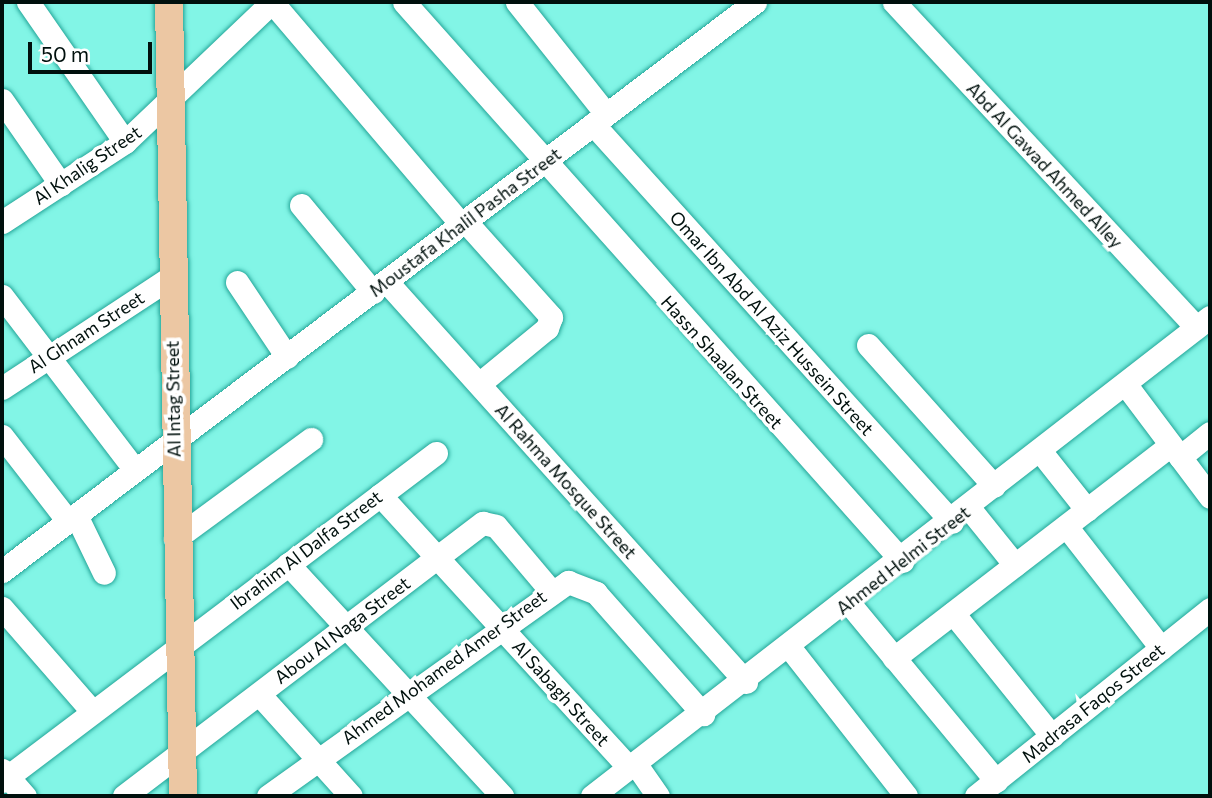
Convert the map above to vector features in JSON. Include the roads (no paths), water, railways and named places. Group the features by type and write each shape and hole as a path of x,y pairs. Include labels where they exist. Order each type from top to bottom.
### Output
{"main road":[{"name":"Al Intag Street","path":"169,2 175,539 183,796"}],"street":[{"path":"28,2 125,142"},
{"path":"272,2 463,222 551,317 547,328 479,384"},
{"name":"Al Khalig Street","path":"2,222 125,142 170,104 272,2"},
{"name":"Hassn Shaalan Street","path":"404,2 542,163 902,561"},
{"name":"Omar Ibn Abd Al Aziz Hussein Street","path":"517,2 600,119 960,515 1016,565"},
{"name":"Moustafa Khalil Pasha Street","path":"2,571 755,2"},
{"name":"Abd Al Gawad Ahmed Alley","path":"894,2 1203,322"},
{"path":"2,100 61,185"},
{"name":"Al Rahma Mosque Street","path":"301,205 479,384 746,682"},
{"name":"Al Ghnam Street","path":"2,388 171,277"},
{"path":"237,282 287,357"},
{"path":"2,296 135,470"},
{"name":"Ahmed Helmi Street","path":"592,796 790,649 1203,322"},
{"path":"868,345 994,486"},
{"path":"1126,385 1210,497"},
{"path":"894,658 1087,510 1176,451 1210,433"},
{"path":"2,436 72,518 104,573"},
{"path":"175,539 311,439"},
{"path":"1041,452 1087,510"},
{"name":"Ibrahim Al Dalfa Street","path":"4,776 436,453"},
{"name":"Al Sabagh Street","path":"380,495 658,796"},
{"name":"Abou Al Naga Street","path":"124,796 437,558 490,523 550,590"},
{"path":"1066,526 1161,648"},
{"path":"288,564 502,796"},
{"name":"Ahmed Mohamed Amer Street","path":"268,796 550,590 568,582 588,586 703,714"},
{"path":"849,603 996,781"},
{"path":"2,608 92,711"},
{"name":"Madrasa Faqos Street","path":"976,796 1210,609"},
{"path":"953,613 1052,736"},
{"path":"790,649 906,796"},
{"path":"259,694 351,796"},
{"path":"4,776 25,796"}]}
